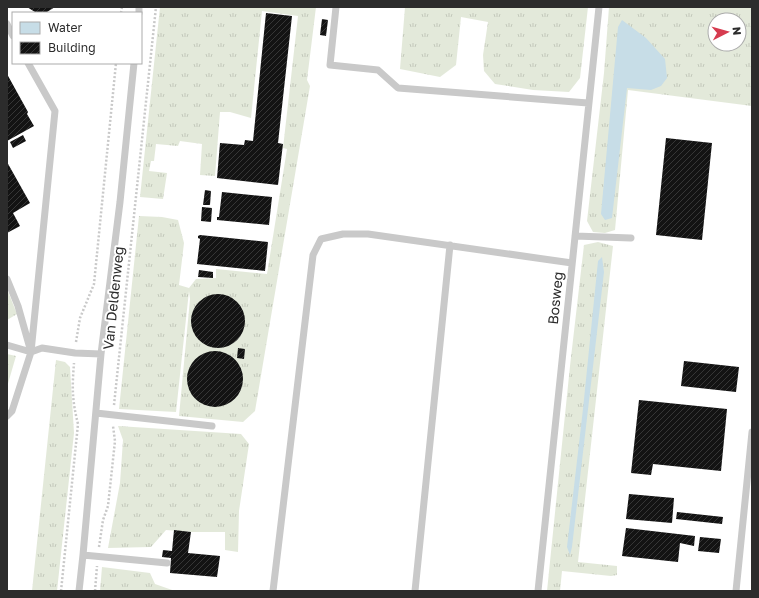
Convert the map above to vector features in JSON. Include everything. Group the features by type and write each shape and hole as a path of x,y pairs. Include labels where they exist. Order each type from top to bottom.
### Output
{"lane":[{"path":"336,7 330,65 378,70 398,88 588,103"},
{"name":"Bosweg","path":"538,591 599,7"},
{"path":"7,24 12,34"},
{"path":"7,416 12,411 31,352 55,111 29,64"},
{"name":"Van Deldenweg","path":"79,591 102,354 120,202 134,64"},
{"path":"273,591 313,255 321,239 343,234 368,234 572,263"},
{"path":"575,236 631,238"},
{"path":"414,591 450,246"},
{"path":"7,279 18,306 31,352"},
{"path":"7,345 31,352 42,348 74,353 102,354"},
{"path":"96,413 212,426"},
{"path":"736,591 752,432"},
{"path":"83,555 167,563"}],"path":[{"name":"Van Deldenweg","path":"95,591 103,520 108,506 115,441 113,415 156,7"},
{"name":"Van Deldenweg","path":"61,591 78,424 72,389 74,353 80,318 94,284 116,64"}],"green space":[{"path":"160,7 316,7 307,80 310,86 255,411 243,422 179,416 190,299 189,291 176,412 119,409 139,216 162,217 178,220 184,243 179,285 189,288 196,279 216,278 216,269 267,274 287,149 283,148 298,16 262,11 251,118 230,112 220,112 215,176 200,175 202,144 180,141 178,146 156,144 154,161 151,161 149,171 167,173 163,199 140,197"},
{"path":"405,7 588,7 580,78 569,92 533,90 495,84 484,71 483,55 488,22 461,17 456,65 440,77 400,69"},
{"path":"609,7 752,7 752,106 628,90 615,230 605,233 593,232 587,221 604,73"},
{"path":"598,242 613,246 578,562 617,566 617,575 611,576 562,571 560,591 547,591 584,245"},
{"path":"7,289 17,314 7,320"},
{"path":"7,354 16,356 7,387"},
{"path":"56,360 65,362 70,367 74,433 57,591 32,591"},
{"path":"118,426 241,434 249,444 239,511 238,552 225,550 225,532 166,530 151,547 108,548 120,483 123,440"},
{"path":"102,567 150,573 155,584 175,591 100,591"}],"water":[{"path":"622,20 646,38 665,59 667,78 661,86 651,90 627,88 612,218 605,220 601,214 618,27"},
{"path":"602,257 604,272 570,555 567,547 598,261"}],"building":[{"path":"27,7 55,7 47,12 35,12"},
{"path":"266,13 292,16 278,143 283,144 278,185 217,178 220,143 244,145 245,140 253,141"},
{"path":"322,19 328,20 326,36 320,35"},
{"path":"7,74 34,126 7,141"},
{"path":"23,135 26,141 13,148 10,142"},
{"path":"666,138 712,143 702,240 656,235"},
{"path":"7,162 30,203 13,213 20,226 7,233"},
{"path":"205,190 211,191 210,205 203,205"},
{"path":"222,192 272,197 269,225 217,220 217,217 219,217"},
{"path":"202,207 212,208 211,222 201,221"},
{"path":"198,236 268,242 265,271 197,264 200,239"},
{"path":"199,270 213,272 213,278 198,277"},
{"path":"213,294 223,294 233,298 241,306 245,316 245,326 241,336 233,344 223,348 213,348 203,344 195,336 191,326 191,316 195,306 203,298"},
{"path":"238,348 245,349 244,359 237,358"},
{"path":"209,351 221,351 231,355 239,363 243,373 243,385 239,395 231,403 221,407 209,407 199,403 191,395 187,385 187,373 191,363 199,355"},
{"path":"684,361 739,367 736,392 681,386"},
{"path":"639,400 727,409 721,471 653,464 651,475 631,473"},
{"path":"629,494 674,498 672,523 626,519"},
{"path":"677,512 723,517 722,524 676,519"},
{"path":"626,528 695,536 694,546 680,543 678,562 622,556"},
{"path":"174,530 191,532 188,553 220,556 217,577 170,573 171,558 162,557 163,550 172,551"},
{"path":"700,537 721,539 719,553 698,551"}]}
